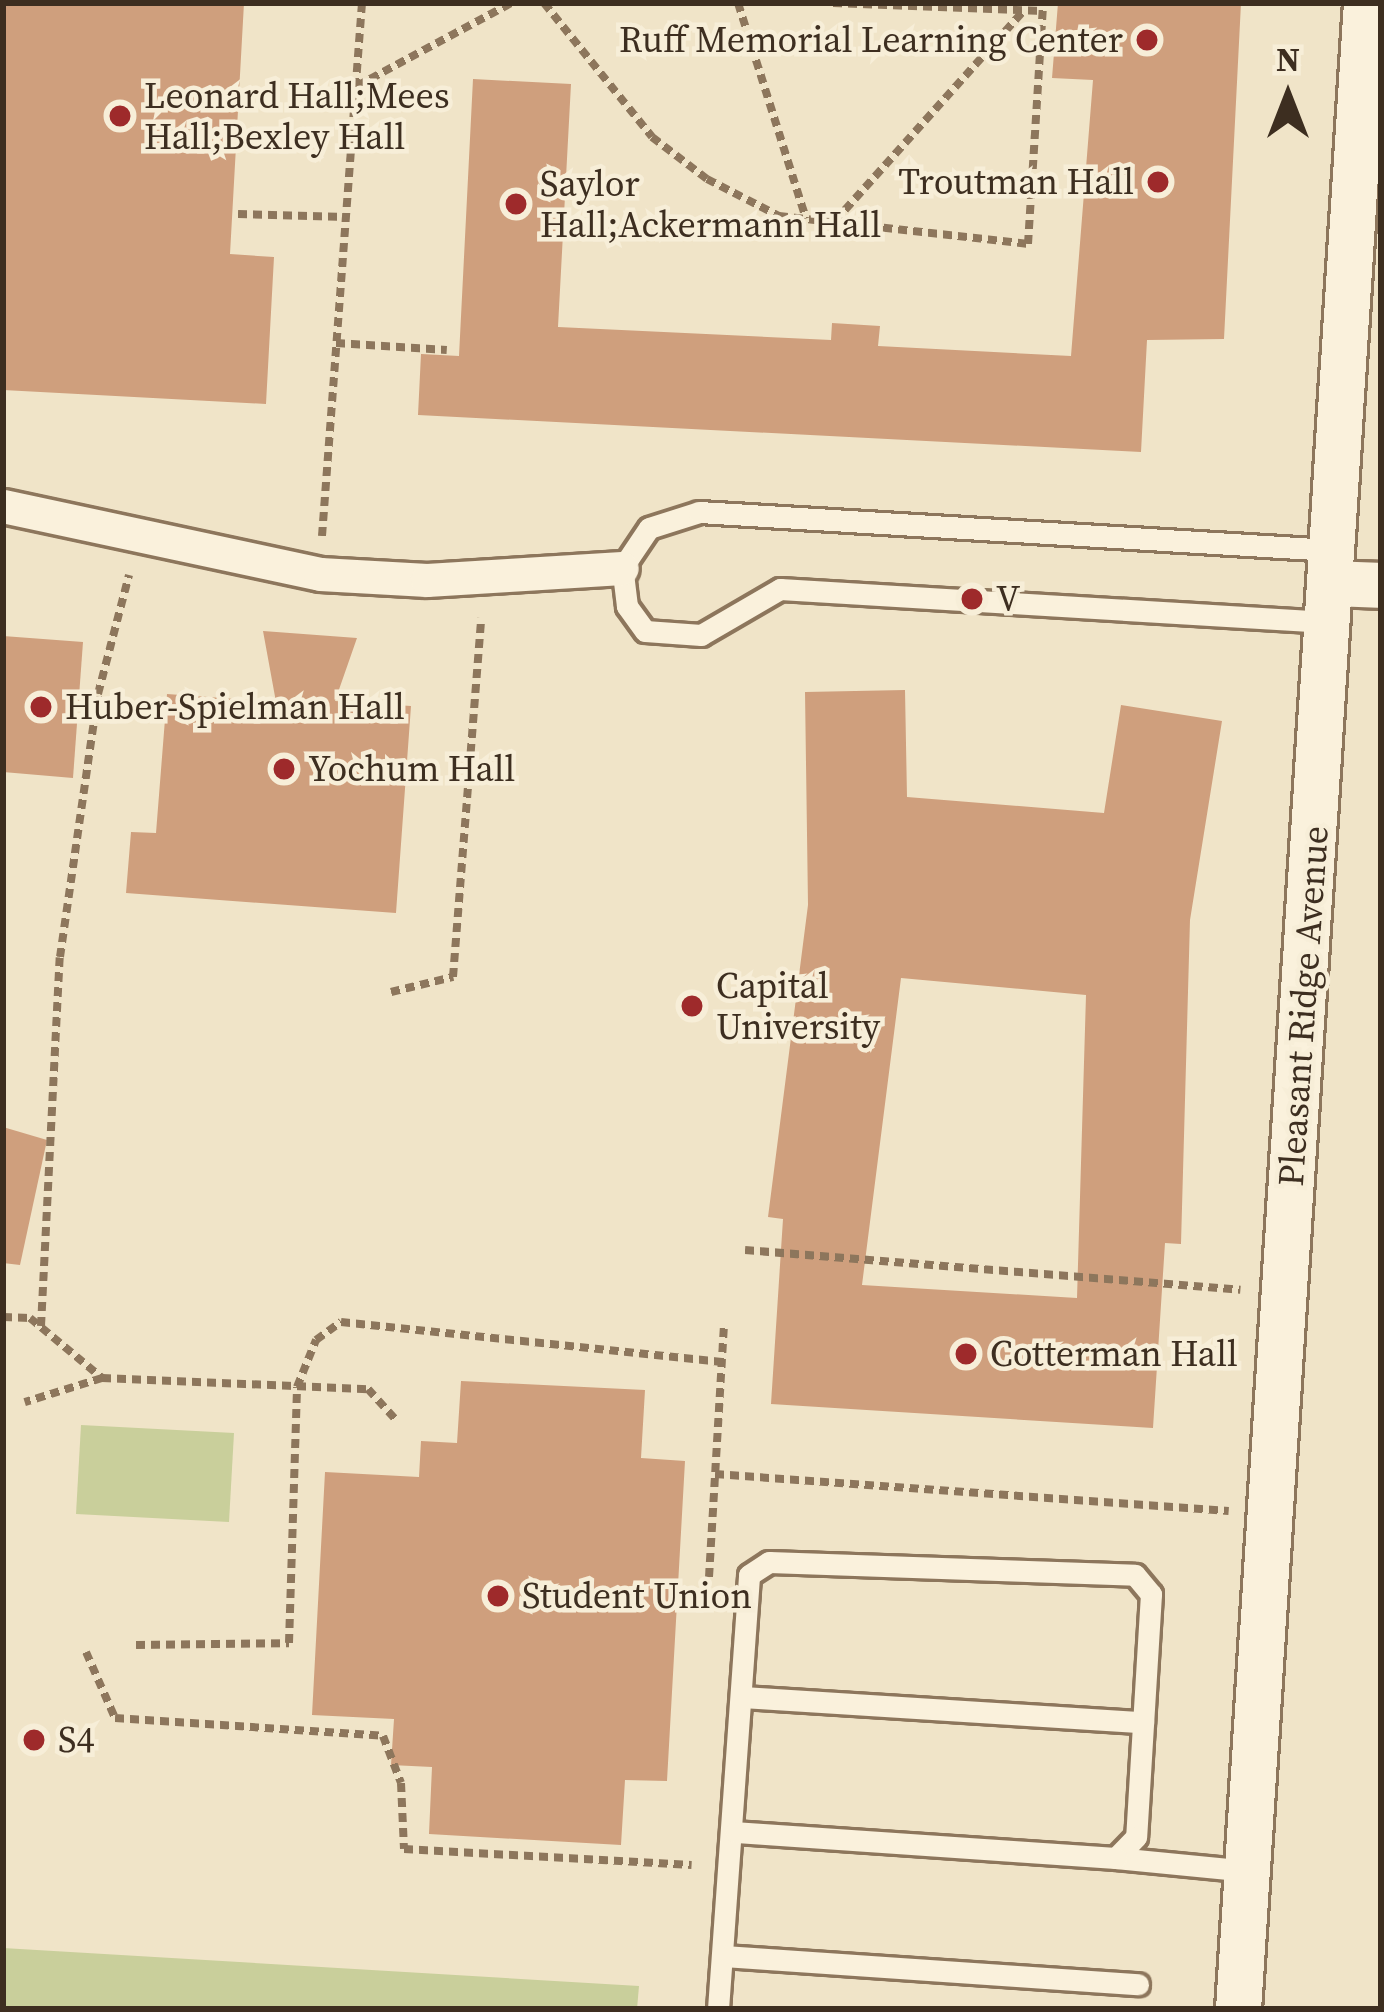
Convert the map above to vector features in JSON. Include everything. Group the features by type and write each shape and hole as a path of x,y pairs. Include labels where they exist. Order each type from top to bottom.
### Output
{"street":[{"name":"Pleasant Ridge Avenue","path":"1238,2009 1366,3"},
{"path":"3,506 320,574 484,578 622,568"},
{"path":"1330,585 1381,585"}],"lane":[{"path":"698,512 1330,585 780,589 701,635 645,631 627,606 622,568 649,528 698,512"},
{"path":"718,2009 736,1832 749,1575 770,1562 1135,1575 1151,1594 1136,1837 1116,1858"},
{"path":"741,1696 1143,1722"},
{"path":"736,1832 1248,1871"},
{"path":"723,1956 1138,1984"}],"path":[{"path":"320,574 361,3"},
{"path":"356,86 512,3"},
{"path":"544,3 652,137 706,179 779,216 1028,244 1043,7 833,3"},
{"path":"738,3 806,219"},
{"path":"834,222 1024,10"},
{"path":"238,214 346,218"},
{"path":"337,344 447,350"},
{"path":"41,1326 60,957 98,694 140,532"},
{"path":"391,992 453,977 484,578"},
{"path":"745,1250 1285,1294"},
{"path":"3,1317 41,1326 102,1378"},
{"path":"136,1645 289,1643 297,1387 316,1340 341,1322 722,1362"},
{"path":"26,1402 102,1378 368,1389 396,1420"},
{"path":"715,1474 1271,1514"},
{"path":"86,1652 115,1718 382,1736 400,1783 404,1849 692,1865"}],"green space":[{"path":"81,1425 234,1433 229,1522 76,1514"},
{"path":"3,1948 639,1986 637,2009 3,2009"}],"building":[{"name":"Leonard Hall;Mees Hall;Bexley Hall","path":"3,3 244,3 230,254 274,257 266,404 3,390"},
{"name":"Saylor Hall;Ackermann Hall","path":"1058,3 1241,3 1224,339 1147,340 1141,452 418,415 421,354 459,356 473,79 571,84 558,327 831,340 832,323 880,326 878,346 1071,356 1093,80 1052,78"},
{"name":"Yochum Hall","path":"263,631 357,638 335,701 411,706 396,913 126,893 131,832 156,833 167,694 276,702"},
{"name":"Huber-Spielman Hall","path":"3,636 83,642 73,778 3,772"},
{"path":"905,690 907,797 1104,813 1121,705 1222,721 1190,920 1181,1244 1165,1243 1153,1428 771,1404 783,1219 768,1217 808,905 805,692","holes":["901,978 1086,995 1077,1298 862,1285"]},
{"path":"3,1127 47,1140 20,1265 3,1263"},
{"name":"Student Union","path":"461,1381 645,1390 641,1458 685,1461 667,1781 625,1780 621,1845 429,1834 432,1767 391,1765 394,1719 312,1715 325,1472 419,1477 421,1441 457,1443"}],"place":[{"name":"Ruff Memorial Learning Center","path":"1147,40"},
{"name":"Leonard Hall;Mees Hall;Bexley Hall","path":"120,116"},
{"name":"Troutman Hall","path":"1158,182"},
{"name":"Saylor Hall;Ackermann Hall","path":"516,204"},
{"name":"V","path":"972,599"},
{"name":"Huber-Spielman Hall","path":"41,707"},
{"name":"Yochum Hall","path":"284,769"},
{"name":"Capital University","path":"692,1006"},
{"name":"Cotterman Hall","path":"966,1354"},
{"name":"Student Union","path":"498,1596"},
{"name":"S4","path":"34,1740"}]}
